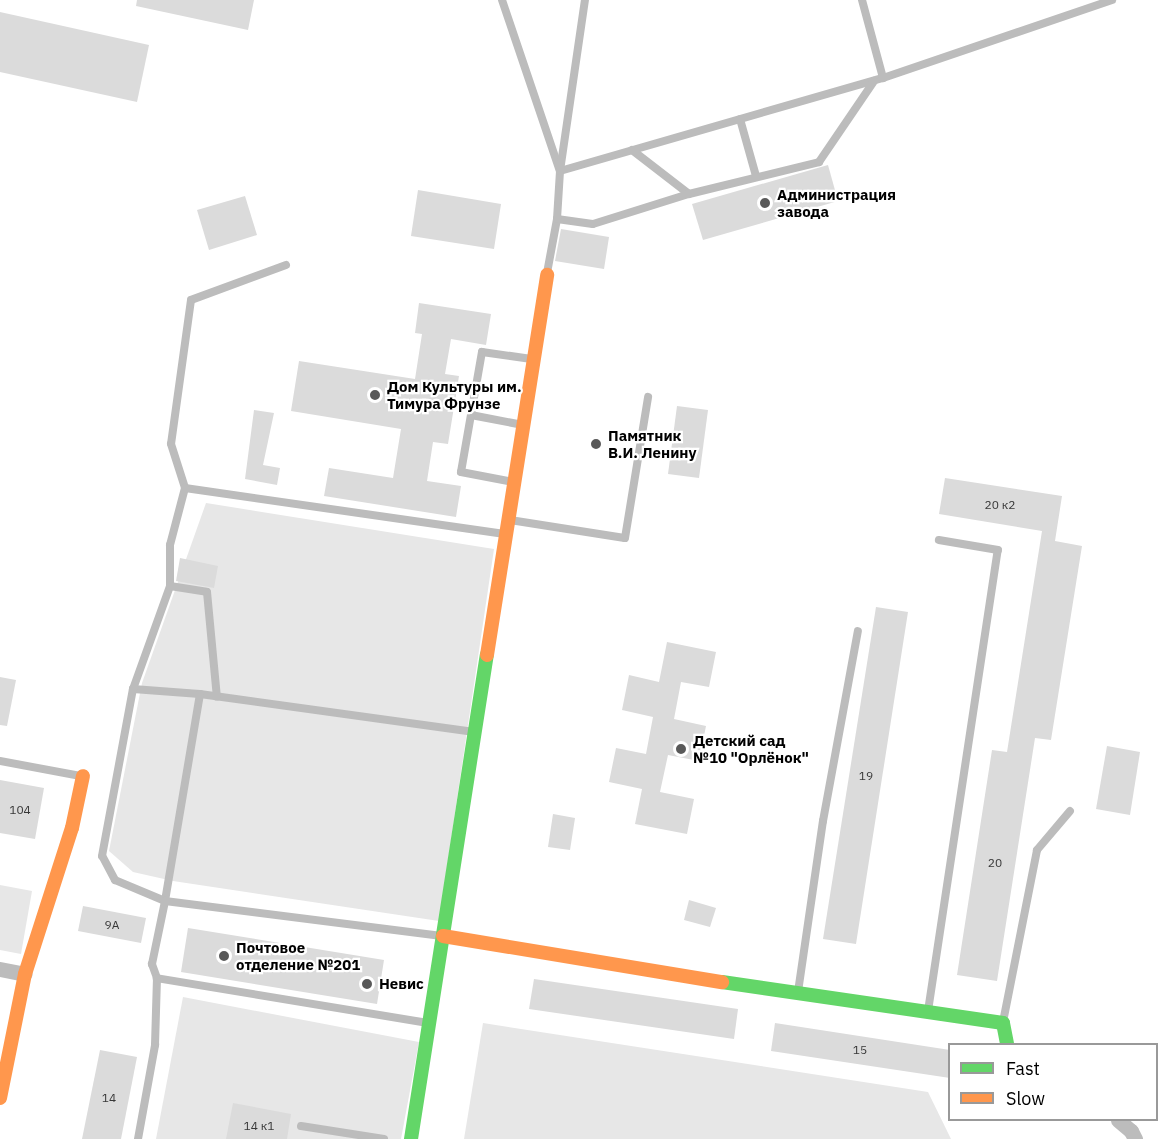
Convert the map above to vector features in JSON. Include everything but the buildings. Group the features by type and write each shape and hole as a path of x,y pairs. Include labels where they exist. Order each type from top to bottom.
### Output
{"street":[{"path":"411,1139 547,275"},
{"path":"0,1098 25,974 72,828 83,776"},
{"path":"443,936 797,994 1003,1023 1007,1043"},
{"path":"0,969 25,974"},
{"path":"1120,1121 1131,1131 1135,1139"}],"lane":[{"path":"502,0 560,171"},
{"path":"547,275 557,219 560,171 585,0"},
{"path":"862,0 883,78"},
{"path":"560,171 874,81 1112,0"},
{"path":"557,219 593,224 689,194 819,162 874,81"},
{"path":"740,119 756,176"},
{"path":"632,150 689,194"},
{"path":"286,265 191,300 171,444 185,488 170,545 170,586 134,689 102,856 115,880 165,901 443,936"},
{"path":"514,482 461,472 482,352 534,360"},
{"path":"508,519 625,538 648,397"},
{"path":"471,415 523,425"},
{"path":"185,488 506,534"},
{"path":"927,1012 998,550 939,540"},
{"path":"170,586 207,592 217,697"},
{"path":"797,994 823,821 858,631"},
{"path":"134,689 200,694 475,732"},
{"path":"138,1139 155,1044 158,978 152,964 200,694"},
{"path":"0,761 83,776"},
{"path":"1003,1023 1037,850 1070,811"},
{"path":"158,978 429,1023"},
{"path":"301,1126 384,1139"}],"shaded area":[{"path":"206,503 494,549 439,921 173,881 133,872 109,851 142,683"},
{"path":"0,885 32,891 21,954 0,950"},
{"path":"183,997 419,1042 401,1139 156,1139"},
{"path":"483,1023 928,1092 951,1139 464,1139"}],"traffic: fast":[{"path":"411,1139 487,655"},
{"path":"722,982 1003,1023 1007,1043"}],"traffic: slow":[{"path":"487,655 547,275"},
{"path":"0,1098 25,974 72,828 83,776"},
{"path":"443,936 722,982"}],"place":[{"name":"Администрация завода","path":"765,203"},
{"name":"Дом Культуры им. Тимура Фрунзе","path":"375,395"},
{"name":"Памятник В.И. Ленину","path":"596,444"},
{"name":"Детский сад №10 \"Орлёнок\"","path":"681,749"},
{"name":"Почтовое отделение №201","path":"224,956"},
{"name":"Невис","path":"367,984"}]}
